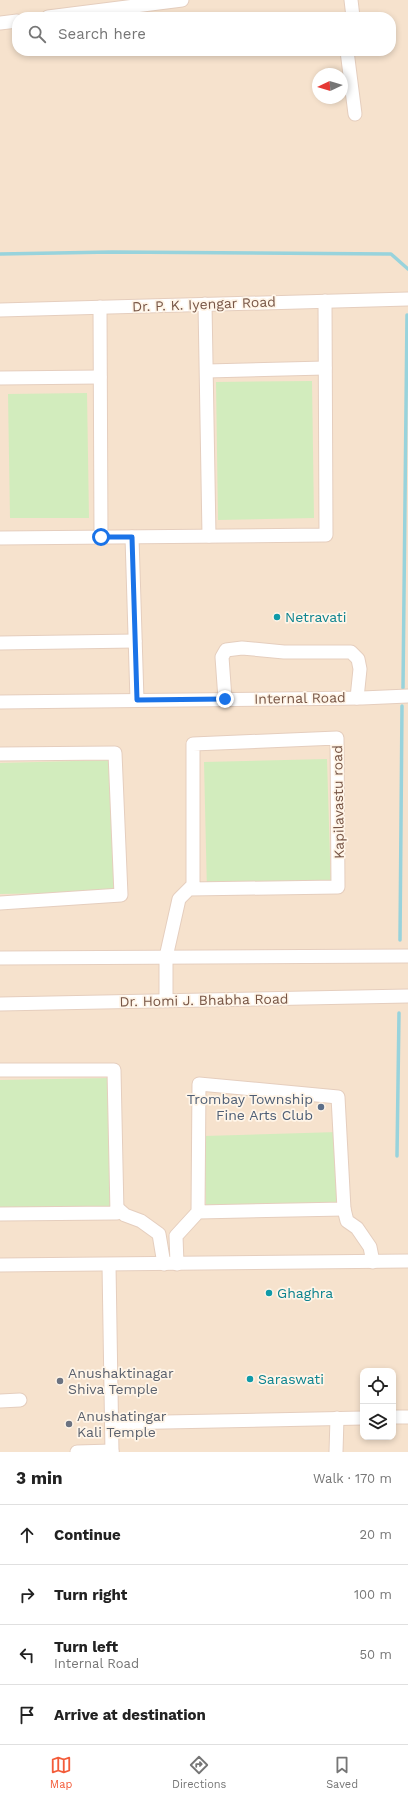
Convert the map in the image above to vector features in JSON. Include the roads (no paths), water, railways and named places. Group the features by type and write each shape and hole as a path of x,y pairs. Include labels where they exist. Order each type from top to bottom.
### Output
{"street":[{"path":"87,12 182,0"},
{"path":"351,0 352,12"},
{"path":"0,23 12,22"},
{"path":"349,56 355,114"},
{"name":"Dr. P. K. Iyengar Road","path":"0,310 408,299"},
{"path":"0,538 326,534 325,301"},
{"path":"205,304 209,536"},
{"path":"100,307 101,537"},
{"path":"207,371 325,368"},
{"path":"0,378 100,377"},
{"path":"132,537 137,700"},
{"path":"0,643 135,641"},
{"path":"225,699 222,657 226,650 242,648 284,652 352,652 358,659 360,669 357,698"},
{"name":"Internal Road","path":"0,702 357,698 408,696"},
{"name":"Kapilavastu road","path":"166,1000 166,957 179,899 189,889 193,885 193,744 337,738 338,887 189,889"},
{"path":"0,754 115,753 121,895 0,903"},
{"path":"0,958 408,956"},
{"name":"Dr. Homi J. Bhabha Road","path":"0,1004 408,996"},
{"path":"0,1070 114,1070 117,1208 117,1213 0,1214"},
{"path":"177,1264 176,1236 198,1212 199,1084 338,1097 344,1210 346,1221 357,1228 370,1246 373,1262"},
{"path":"117,1208 125,1215 141,1221 160,1234 164,1264"},
{"path":"198,1212 344,1210"},
{"path":"0,1265 408,1261"},
{"path":"78,1452 112,1451 113,1423 109,1265"},
{"path":"0,1400 20,1400"},
{"path":"396,1418 408,1417"},
{"path":"336,1452 337,1418"},
{"path":"113,1423 360,1418"}],"waterway":[{"path":"0,254 112,252 391,254 408,269"},
{"path":"403,688 407,315"},
{"path":"400,940 402,706"},
{"path":"397,1156 399,1013"}],"place":[{"name":"Netravati","path":"277,617"},
{"name":"Trombay Township Fine Arts Club","path":"321,1107"},
{"name":"Ghaghra","path":"269,1293"},
{"name":"Saraswati","path":"250,1379"},
{"name":"Anushaktinagar Shiva Temple","path":"60,1381"},
{"name":"Anushatingar Kali Temple","path":"69,1424"}]}
